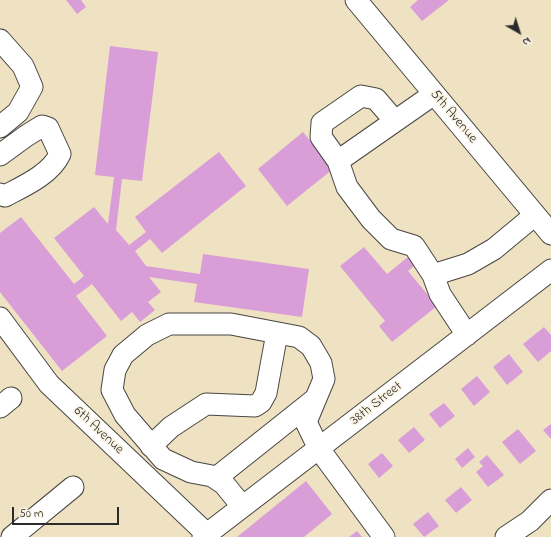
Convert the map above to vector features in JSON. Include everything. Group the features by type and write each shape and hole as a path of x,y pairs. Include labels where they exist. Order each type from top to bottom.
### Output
{"street":[{"name":"5th Avenue","path":"356,0 551,234"},
{"path":"0,40 23,66 32,87 18,112 0,127"},
{"path":"338,161 394,120 434,94"},
{"path":"394,120 376,99 361,96 322,123 321,136 338,161 347,187 371,219 391,239 414,246 433,276 440,294 466,335"},
{"path":"0,156 42,126 48,128 60,154 55,164 24,186 6,196 0,194"},
{"path":"433,276 468,264 494,249 535,215"},
{"name":"38th Street","path":"206,536 242,506 319,449 551,270"},
{"name":"6th Avenue","path":"0,318 49,384 206,536"},
{"path":"242,506 224,484 216,478 191,472 163,459 126,415 112,390 115,370 123,354 147,336 169,324 231,324 299,337 311,346 321,363 324,379 318,397 306,422 319,449 384,537"},
{"path":"151,446 171,427 206,404 255,406 261,402 266,393 277,333"},
{"path":"216,478 318,397"},
{"path":"12,537 73,487"},
{"path":"506,537 530,521 551,500"},
{"path":"530,521 551,514"}],"building":[{"path":"66,0 81,0 86,7 77,14"},
{"path":"418,0 449,0 422,21 410,7"},
{"path":"110,46 158,52 142,181 122,179 116,230 129,245 146,232 135,217 219,152 246,186 162,253 150,239 135,251 146,266 200,274 203,254 309,269 302,317 194,302 197,284 149,277 161,292 148,302 155,310 140,322 132,312 121,321 92,284 76,296 107,336 62,371 0,292 0,233 21,217 74,284 84,276 54,238 94,207 108,224 114,177 95,175"},
{"path":"303,132 333,169 287,206 258,169"},
{"path":"364,247 387,274 408,257 415,265 408,271 437,306 392,342 379,326 385,321 340,266"},
{"path":"544,327 551,335 551,351 538,362 523,344"},
{"path":"509,354 523,372 507,385 493,367"},
{"path":"477,376 490,392 474,406 461,389"},
{"path":"444,403 455,416 440,428 429,414"},
{"path":"551,424 551,439 543,430"},
{"path":"414,427 425,440 409,453 398,440"},
{"path":"518,429 536,451 520,464 502,442"},
{"path":"468,448 475,457 462,468 455,459"},
{"path":"382,453 393,466 379,478 368,464"},
{"path":"487,455 504,475 488,487 476,472 483,466 479,462"},
{"path":"306,481 332,514 304,537 237,537"},
{"path":"461,487 472,500 456,513 445,500"},
{"path":"428,512 439,526 424,537 413,524"},
{"path":"357,531 362,537 349,537"}]}
